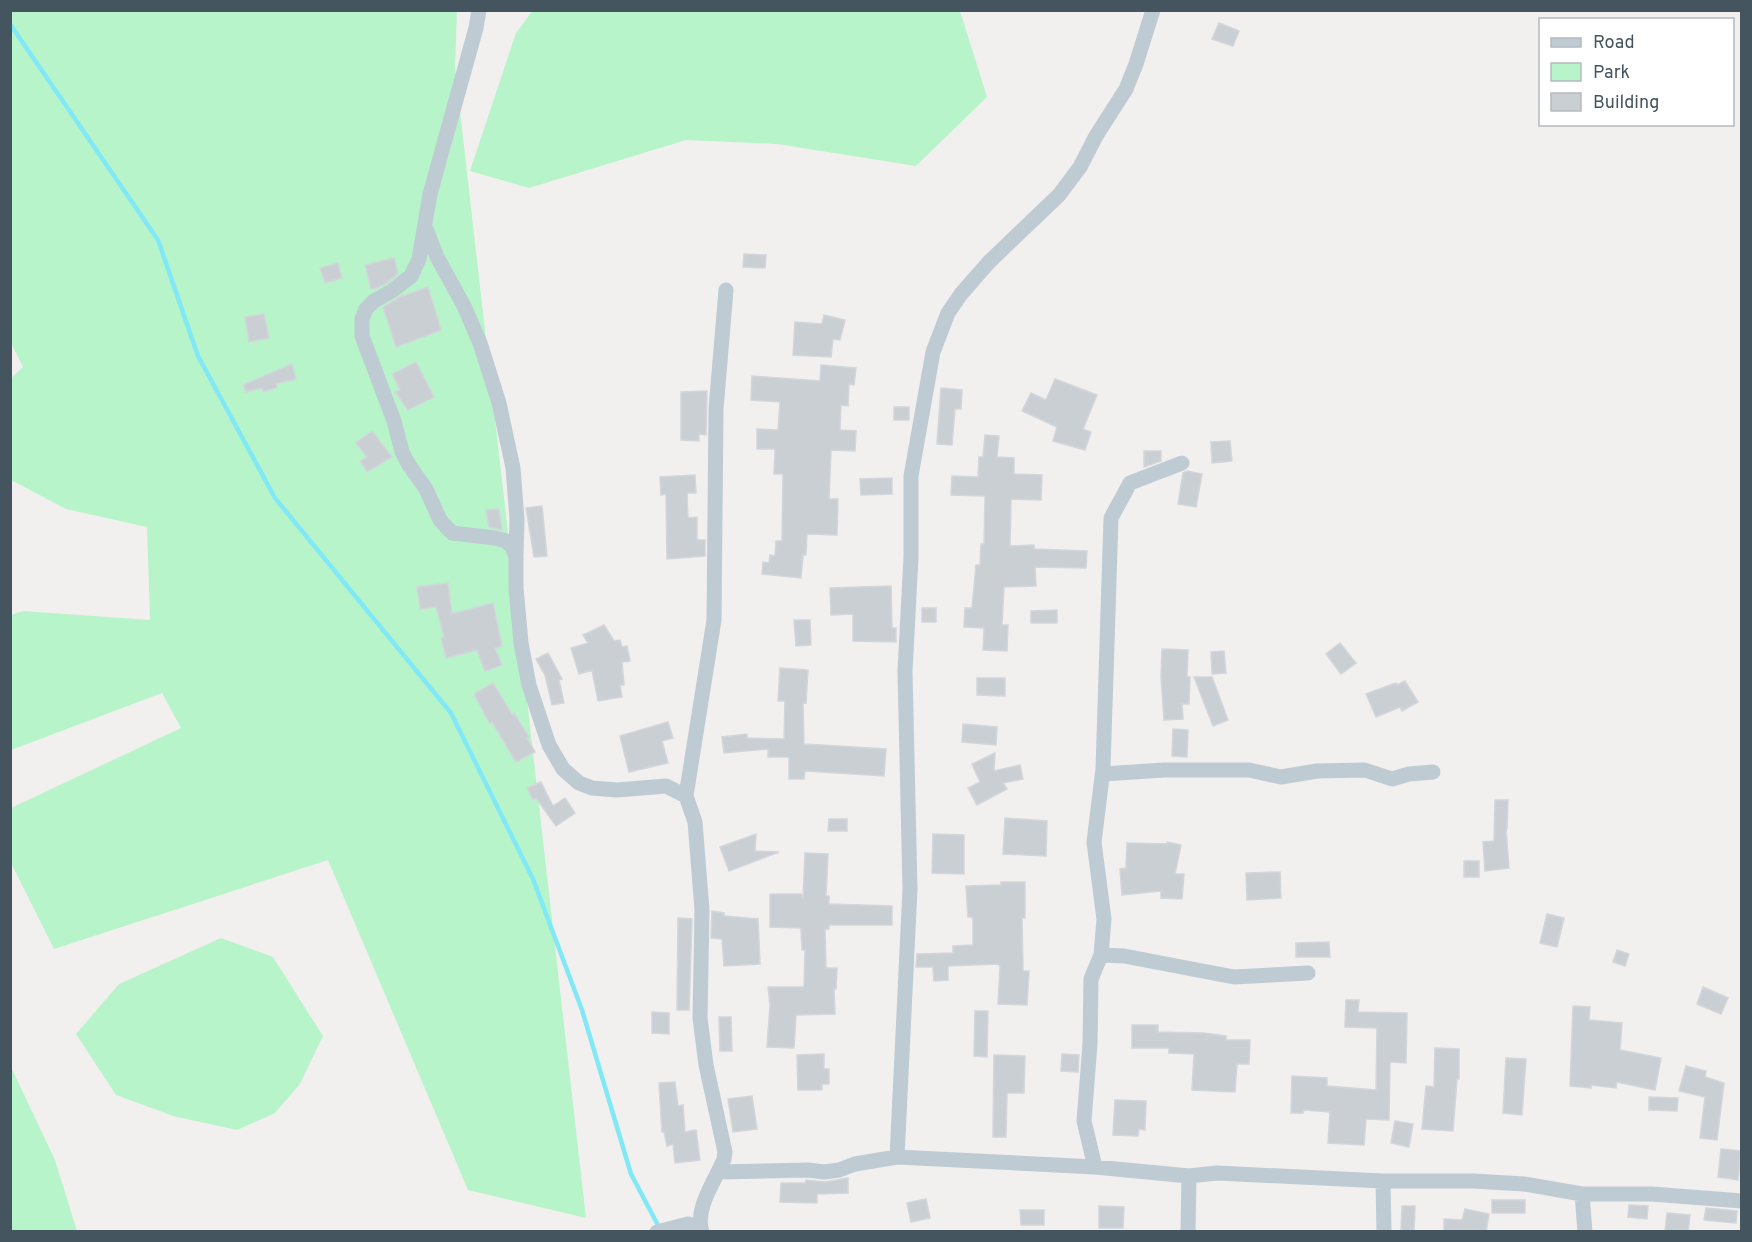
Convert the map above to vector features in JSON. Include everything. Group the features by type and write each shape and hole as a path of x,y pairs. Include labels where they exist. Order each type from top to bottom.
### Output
{"street":[{"path":"479,10 430,194 419,259 411,276 392,291 374,300 366,309 362,319 362,336 394,421 402,452 426,489 440,520 452,533 510,542 516,557"},
{"path":"897,1157 910,889 905,671 911,557 911,476 933,352 948,313 961,294 989,262 1059,195 1080,167 1096,136 1126,89 1153,10"},
{"path":"425,226 437,257 464,306 480,343 499,403 513,468 517,519 516,588 521,643 529,685 549,745 563,769 579,783 592,788 617,790 666,786 686,796"},
{"path":"664,1230 688,1224 701,1230 705,1199 719,1172 725,1152 706,1065 700,1018 702,909 695,822 686,796 714,620 716,409 726,290"},
{"path":"1095,1167 1084,1121 1090,1044 1091,979 1101,955 1104,919 1094,842 1103,774 1111,518 1130,483 1182,463"},
{"path":"1103,774 1164,770 1249,770 1281,777 1317,771 1365,770 1392,779 1408,774 1433,772"},
{"path":"1101,955 1124,956 1234,976 1308,973"},
{"path":"719,1172 808,1170 824,1172 897,1157 1095,1167 1189,1176 1217,1173 1383,1181 1474,1181 1524,1184 1582,1194 1652,1194 1742,1201"},
{"path":"1188,1232 1189,1176"},
{"path":"1383,1181 1384,1232"},
{"path":"1582,1194 1585,1232"}],"green space":[{"path":"533,10 960,11 987,97 916,166 777,144 686,140 529,188 470,171 516,33"},
{"path":"11,11 457,11 455,67 586,1218 468,1190 328,860 54,949 11,863 11,808 181,728 162,693 11,750 11,615 23,611 150,620 147,527 66,509 13,481 11,484 11,378 23,367 10,341"},
{"path":"221,938 273,957 323,1036 300,1084 275,1113 237,1130 173,1116 116,1095 76,1034 119,984"},
{"path":"10,1065 55,1160 77,1231 11,1231"}],"building":[{"path":"1219,23 1239,31 1233,46 1212,39"},
{"path":"744,254 766,255 765,268 743,267"},
{"path":"394,258 398,274 387,283 371,289 365,265"},
{"path":"338,263 342,278 325,283 320,268"},
{"path":"428,287 441,330 396,347 383,307 403,295"},
{"path":"264,314 269,338 249,342 245,317"},
{"path":"824,315 845,320 840,340 833,339 831,357 793,355 795,322 822,324"},
{"path":"416,362 434,397 408,410 395,392 400,390 392,374"},
{"path":"292,364 296,379 276,384 277,387 264,392 262,388 246,392 243,385"},
{"path":"821,365 856,368 854,385 849,384 848,406 841,405 840,430 856,431 855,451 831,450 829,499 838,499 837,535 807,534 806,555 803,555 801,578 762,574 763,562 769,563 770,555 775,556 776,541 782,541 783,474 774,474 775,449 757,449 757,429 778,430 780,402 751,400 752,376 820,381"},
{"path":"1055,379 1097,395 1083,429 1091,432 1085,450 1053,441 1057,427 1022,411 1031,393 1046,400"},
{"path":"941,388 962,390 961,409 955,409 952,445 937,444"},
{"path":"707,391 706,435 699,434 699,441 681,440 681,392"},
{"path":"894,407 909,407 909,420 894,420"},
{"path":"372,431 392,457 367,472 360,461 367,457 356,443"},
{"path":"985,435 999,436 997,457 1014,458 1014,474 1042,475 1041,500 1011,499 1010,546 1034,545 1034,549 1087,551 1086,568 1035,567 1036,586 1004,587 1002,625 1008,625 1007,651 983,650 984,628 964,627 965,608 972,608 976,565 980,565 981,544 984,544 985,496 951,495 952,476 978,477 979,457 983,457"},
{"path":"1230,441 1232,461 1212,463 1211,442"},
{"path":"1144,451 1161,451 1161,461 1144,467"},
{"path":"1187,471 1202,474 1196,507 1178,504 1183,473"},
{"path":"695,475 696,493 687,493 688,518 697,517 697,540 705,540 705,556 667,559 666,494 661,495 660,477"},
{"path":"892,478 892,494 861,495 860,479"},
{"path":"542,506 547,556 534,557 526,508"},
{"path":"499,509 502,530 489,527 486,510"},
{"path":"448,583 452,614 493,603 502,646 495,648 502,665 485,671 477,650 446,658 441,638 444,637 436,607 420,609 417,587"},
{"path":"891,586 892,628 896,628 896,642 853,641 853,614 831,615 830,588"},
{"path":"922,608 936,608 936,622 922,622"},
{"path":"1057,610 1057,623 1031,623 1031,611"},
{"path":"794,620 810,620 811,645 796,646"},
{"path":"604,625 614,641 620,640 622,647 627,646 630,661 622,662 624,685 620,685 622,697 598,701 592,670 579,674 571,648 588,643 583,635"},
{"path":"1340,643 1356,663 1341,674 1326,654"},
{"path":"1162,649 1188,650 1189,704 1182,704 1183,719 1164,720"},
{"path":"1224,651 1226,673 1212,674 1211,652"},
{"path":"548,653 562,679 559,680 564,703 552,705 545,675 536,659"},
{"path":"780,668 808,670 806,703 803,702 804,744 886,749 884,776 805,771 804,779 789,779 789,757 768,757 768,749 724,753 722,737 747,734 747,738 784,739 785,701 778,701"},
{"path":"1194,677 1212,677 1228,720 1213,726"},
{"path":"977,678 1005,678 1005,696 977,695"},
{"path":"1405,681 1418,702 1402,711 1400,707 1376,717 1366,694"},
{"path":"493,683 529,737 527,738 535,752 516,762 492,722 490,724 474,694"},
{"path":"668,722 673,738 662,741 668,763 629,772 620,736"},
{"path":"963,724 997,727 996,745 962,742"},
{"path":"1173,729 1188,730 1187,757 1172,756"},
{"path":"995,753 994,771 1020,765 1023,779 1003,783 1007,789 977,805 968,788 980,782 972,764"},
{"path":"541,782 553,806 565,798 575,813 556,826 536,798 533,800 527,788"},
{"path":"1495,800 1508,800 1506,829 1509,868 1485,871 1483,842 1494,841"},
{"path":"1005,818 1047,821 1046,856 1003,854"},
{"path":"829,819 847,819 847,831 828,831"},
{"path":"756,834 755,851 779,852 729,871 720,847"},
{"path":"933,834 964,835 964,874 932,873"},
{"path":"1167,842 1181,845 1175,874 1184,874 1182,899 1161,898 1161,891 1122,895 1120,869 1126,868 1127,843 1167,844"},
{"path":"805,853 828,854 826,896 829,896 829,904 892,906 892,925 829,925 829,929 825,929 826,968 837,968 836,989 834,989 835,1014 796,1015 794,1048 767,1047 770,1005 768,987 804,987 805,950 802,950 801,928 770,927 770,894 801,894 803,899"},
{"path":"1464,861 1479,861 1479,877 1464,877"},
{"path":"1280,872 1281,898 1247,900 1246,873"},
{"path":"1001,882 1025,882 1025,918 1022,918 1023,971 1029,971 1027,1005 998,1004 1000,966 998,964 948,966 948,980 934,981 933,967 916,967 917,954 953,953 953,946 973,945 973,920 972,917 968,917 966,886 1001,885"},
{"path":"712,911 724,913 724,916 758,919 760,964 724,966 722,939 711,938"},
{"path":"1547,914 1564,918 1557,947 1540,943"},
{"path":"678,918 692,919 689,1010 677,1010"},
{"path":"1329,942 1330,957 1296,957 1296,943"},
{"path":"1617,950 1629,954 1625,966 1613,962"},
{"path":"1703,987 1728,998 1721,1014 1697,1004"},
{"path":"1346,1000 1359,1000 1358,1012 1407,1013 1406,1063 1390,1062 1389,1120 1366,1119 1364,1145 1328,1143 1330,1112 1304,1110 1303,1113 1291,1113 1292,1076 1327,1078 1327,1086 1376,1090 1377,1028 1345,1027"},
{"path":"1573,1006 1590,1007 1589,1020 1622,1023 1620,1050 1661,1058 1655,1090 1617,1082 1616,1088 1591,1085 1591,1088 1570,1086"},
{"path":"975,1011 988,1011 987,1057 974,1056"},
{"path":"652,1012 669,1013 669,1034 652,1033"},
{"path":"719,1017 731,1017 732,1051 720,1051"},
{"path":"1132,1025 1158,1025 1158,1032 1203,1033 1226,1036 1226,1040 1250,1040 1249,1064 1237,1064 1235,1092 1192,1090 1194,1054 1169,1053 1169,1048 1132,1048"},
{"path":"1435,1048 1459,1049 1459,1079 1457,1079 1453,1131 1422,1129 1426,1086 1434,1087"},
{"path":"824,1054 824,1069 829,1069 829,1084 822,1084 822,1090 798,1090 797,1055"},
{"path":"1062,1054 1079,1055 1078,1072 1061,1071"},
{"path":"994,1055 1025,1056 1024,1093 1007,1093 1006,1137 993,1137"},
{"path":"1506,1058 1526,1059 1522,1115 1503,1113"},
{"path":"1686,1066 1706,1071 1705,1077 1724,1083 1717,1140 1700,1138 1705,1097 1679,1091"},
{"path":"675,1082 678,1106 683,1105 685,1132 696,1130 700,1160 675,1163 673,1144 667,1146 664,1132 662,1132 659,1083"},
{"path":"752,1096 757,1129 733,1132 728,1099"},
{"path":"1649,1097 1678,1098 1677,1111 1649,1110"},
{"path":"1115,1100 1146,1101 1145,1130 1139,1129 1138,1136 1113,1135"},
{"path":"1395,1121 1413,1124 1409,1147 1391,1143"},
{"path":"1721,1149 1741,1151 1738,1180 1718,1177"},
{"path":"848,1178 848,1193 817,1194 817,1203 780,1202 781,1183 806,1183 806,1180 825,1182"},
{"path":"926,1199 930,1218 911,1222 907,1203"},
{"path":"1492,1200 1525,1200 1525,1213 1492,1213"},
{"path":"1629,1205 1648,1206 1647,1219 1628,1217"},
{"path":"1099,1206 1124,1207 1123,1228 1099,1228"},
{"path":"1402,1206 1415,1206 1414,1232 1401,1232"},
{"path":"1706,1208 1737,1211 1736,1223 1704,1220"},
{"path":"1465,1209 1489,1214 1486,1232 1444,1232 1444,1219 1462,1220"},
{"path":"1020,1210 1044,1210 1044,1225 1021,1225"},
{"path":"1667,1213 1690,1215 1688,1232 1665,1232"}],"waterway":[{"path":"10,24 158,240 198,356 275,498 451,713 533,879 582,1010 631,1174 660,1229"}]}
